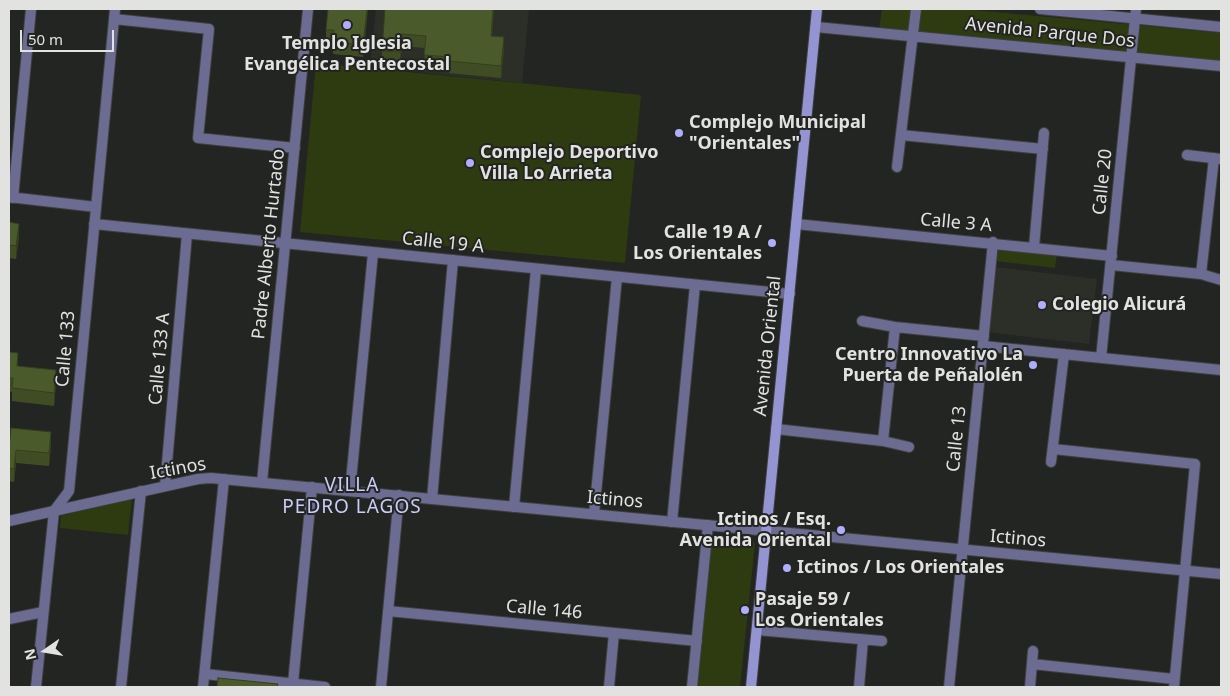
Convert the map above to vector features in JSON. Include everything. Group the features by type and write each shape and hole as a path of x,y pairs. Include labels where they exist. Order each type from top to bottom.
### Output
{"main road":[{"name":"Avenida Oriental","path":"751,687 817,9"}],"street":[{"path":"31,9 11,198 96,206"},
{"name":"Padre Alberto Hurtado","path":"262,482 308,9"},
{"path":"898,167 916,9"},
{"name":"Avenida Parque Dos","path":"1040,9 1135,14 1221,27"},
{"path":"114,14 209,29 198,138 295,148"},
{"name":"Calle 133","path":"54,511 69,491 114,14"},
{"name":"Calle 20","path":"1101,358 1135,14"},
{"name":"Avenida Parque Dos","path":"816,27 1221,66"},
{"path":"1034,247 1044,133"},
{"path":"901,135 1043,149"},
{"path":"1188,155 1218,158 1201,274"},
{"name":"Calle 19 A","path":"94,224 790,294"},
{"name":"Calle 3 A","path":"796,224 1034,247 1201,274 1221,280"},
{"name":"Calle 133 A","path":"165,486 187,234"},
{"name":"Calle 13","path":"949,687 993,242"},
{"path":"350,491 373,253"},
{"path":"432,499 453,260"},
{"path":"514,506 536,269"},
{"path":"594,514 618,277"},
{"path":"672,522 695,285"},
{"path":"862,321 1064,354 1221,370"},
{"path":"883,441 895,327"},
{"path":"1051,462 1064,354"},
{"path":"776,430 883,441 909,447"},
{"path":"1032,664 1174,683 1195,464 1053,449"},
{"name":"Ictinos","path":"9,521 198,479 224,479 1221,574"},
{"path":"204,687 224,479"},
{"path":"293,683 312,487"},
{"path":"121,687 142,491"},
{"path":"381,687 399,496"},
{"path":"36,687 54,511"},
{"path":"692,687 708,525"},
{"name":"Calle 146","path":"388,611 697,641"},
{"path":"9,619 43,612"},
{"path":"757,630 882,641"},
{"path":"609,687 614,633"},
{"path":"859,687 863,640"},
{"path":"1030,687 1033,651"},
{"path":"205,674 324,687"}],"shaded area":[{"path":"376,9 529,9 522,83 370,67"},
{"name":"Colegio Alicurá","path":"995,267 1097,279 1089,344 987,332"}],"green space":[{"path":"882,9 962,9 1221,33 1221,61 879,29"},
{"name":"Complejo Deportivo Villa Lo Arrieta","path":"316,63 641,95 625,263 300,232"},
{"path":"998,247 1057,253 1055,268 996,261"},
{"path":"132,497 128,535 60,528 61,516"},
{"path":"711,539 755,543 740,687 696,687"}],"building":[{"name":"Templo Iglesia Evangélica Pentecostal","path":"328,9 367,9 363,45 333,42 334,30 326,30"},
{"path":"385,9 493,9 491,36 504,37 501,66 449,61 449,57 424,55 426,36 402,34 400,52 382,51"},
{"path":"9,222 19,224 16,246 9,245"},
{"path":"9,352 18,353 17,366 56,370 54,393 12,388 13,378 9,378"},
{"path":"11,428 51,432 49,453 16,450 14,469 9,468"},
{"path":"218,678 278,684 277,687 217,687"}],"place":[{"name":"Templo Iglesia Evangélica Pentecostal","path":"347,25"},
{"name":"Complejo Municipal \"Orientales\"","path":"679,133"},
{"name":"Complejo Deportivo Villa Lo Arrieta","path":"470,163"},
{"name":"Calle 19 A / Los Orientales","path":"772,243"},
{"name":"Colegio Alicurá","path":"1042,305"},
{"name":"Centro Innovativo La Puerta de Peñalolén","path":"1033,365"},
{"name":"Ictinos / Esq. Avenida Oriental","path":"841,530"},
{"name":"Ictinos / Los Orientales","path":"787,568"},
{"name":"Pasaje 59 / Los Orientales","path":"745,610"}],"district":[{"name":"VILLA PEDRO LAGOS","path":"352,497"}]}
